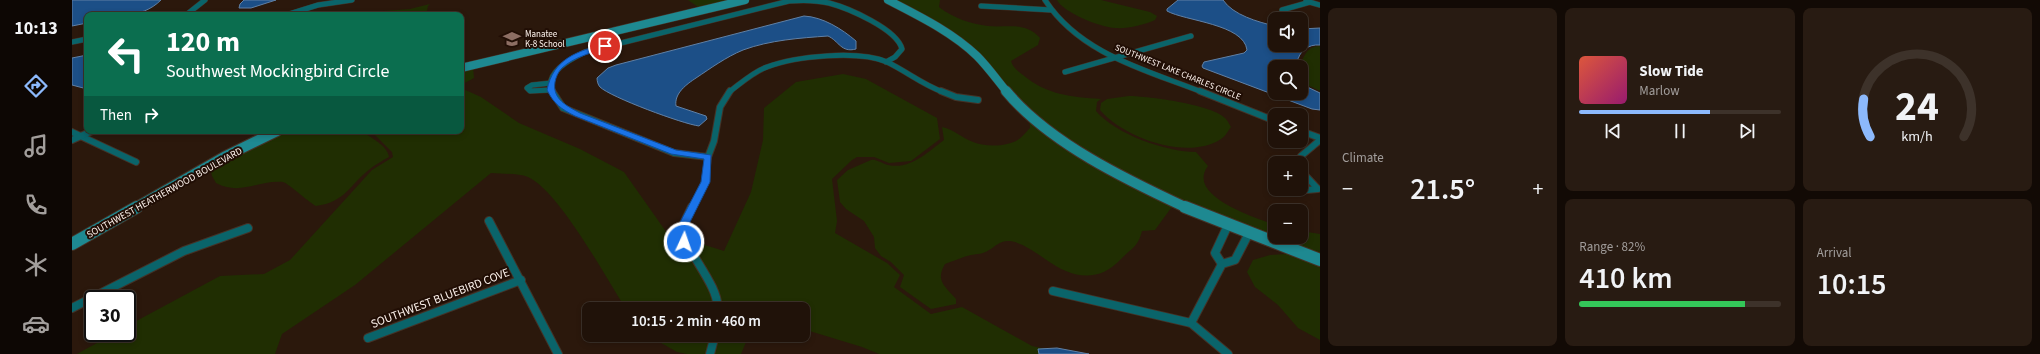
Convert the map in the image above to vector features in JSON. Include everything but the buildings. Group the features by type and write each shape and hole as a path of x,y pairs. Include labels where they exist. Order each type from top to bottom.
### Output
{"street":[{"path":"190,12 205,0"},
{"path":"296,12 318,5 352,0"},
{"path":"464,67 745,0"},
{"path":"888,0 940,28 966,46 1012,97 1035,118 1069,144 1126,178 1228,225 1320,260"},
{"name":"SOUTHWEST LAKE CHARLES CIRCLE","path":"1045,0 1059,19 1080,37 1117,58 1268,118"},
{"path":"1304,0 1320,5"},
{"path":"708,157 674,153 563,108 557,101 551,87 553,76 559,67 586,52 789,1 820,1 835,4 848,9 893,36 900,42 902,49 895,57 886,62"},
{"path":"1282,10 1310,2"},
{"path":"981,6 1051,10"},
{"path":"1065,72 1191,36"},
{"path":"72,42 84,40"},
{"path":"717,302 712,285 684,242 681,230 705,182 708,157 714,141 720,106 729,92 765,67 788,60 836,55 861,56 886,62 935,89 956,97 978,100"},
{"path":"72,132 136,162"},
{"path":"72,140 85,134"},
{"name":"SOUTHWEST HEATHERWOOD BOULEVARD","path":"72,244 116,220 176,183 271,134"},
{"path":"1301,156 1320,139 1308,134"},
{"path":"1308,178 1319,189"},
{"path":"1308,190 1319,189"},
{"path":"489,221 521,280 558,354"},
{"path":"1222,264 1216,253 1228,225"},
{"path":"72,308 184,251 248,228"},
{"path":"1192,323 1222,264 1235,260 1249,233"},
{"name":"SOUTHWEST BLUEBIRD COVE","path":"368,338 521,280"},
{"path":"1053,291 1192,323 1228,354"},
{"path":"710,354 713,342"}],"green space":[{"path":"688,0 734,0 701,9"},
{"path":"891,0 940,0 939,7 962,20 988,26 1016,26 1029,29 1040,38 1038,45 1011,61 1019,72 1032,82 1050,91 1069,96 1101,99 1097,102 1096,111 1115,127 1128,134 1170,149 1196,152 1208,166 1204,177 1206,187 1214,196 1226,204 1268,222 1268,237 1194,209 1096,159 1038,118 1015,97 981,58"},
{"path":"1057,0 1101,0 1150,12 1157,16 1155,20 1146,24 1125,28 1108,27 1074,14 1067,10"},
{"path":"430,4 427,12 370,12 410,9"},
{"path":"1320,46 1320,91 1308,85 1308,60 1302,60 1308,51 1314,47"},
{"path":"473,67 474,78 464,83 464,69"},
{"path":"843,74 866,79 937,118 940,139 911,161 889,163 874,157 857,157 832,179 837,221 835,233 887,263 900,275 894,287 931,314 962,307 1032,346 1069,354 879,354 862,347 810,331 810,302 622,302 581,237 554,199 540,185 524,176 491,173 355,285 282,334 275,354 77,354 99,342 136,342 136,321 220,276 264,274 290,260 372,170 393,157 392,152 374,134 464,134 464,89 481,97 519,123 580,149 624,172 667,233 724,251 751,192 763,140 764,108 796,82"},
{"path":"1129,96 1180,102 1209,110 1226,119 1231,127 1222,138 1207,145 1192,148 1175,147 1157,143 1124,129 1100,110 1101,103 1107,99"},
{"path":"1029,117 1174,204 1155,230 1142,231 1139,241 1131,250 1112,267 1094,275 1084,276 1065,271 1029,248 1010,241 1001,242 980,254 968,256 945,264 942,270 941,279 945,287 956,299 956,304 931,309 900,287 904,275 891,262 881,256 875,248 874,237 864,221 846,209 840,202 837,180 848,170 871,160 896,166 904,165 918,159 944,140 942,127 978,144 1009,144 1019,139 1030,128"},
{"path":"276,134 366,134 386,149 389,157 370,169 341,197 326,204 316,206 283,182 265,183 241,188 225,187 216,183 212,176 210,167"},
{"path":"1308,232 1320,234 1320,257 1286,244 1308,244"},
{"path":"1287,250 1320,262 1320,340 1298,328 1278,305 1255,287 1247,272 1253,260 1270,255 1286,254"},
{"path":"659,342 746,342 741,354 687,354 677,352"}],"water":[{"path":"72,0 161,0 142,12 84,12 84,24 72,26"},
{"path":"244,0 276,0 251,8 239,8 240,4"},
{"path":"1178,0 1223,0 1239,14 1268,24 1268,52 1302,52 1298,60 1268,60 1268,92 1203,68 1202,66 1204,62 1244,53 1247,50 1243,41 1236,34 1213,24 1175,14 1167,11 1167,9"},
{"path":"804,16 825,21 845,32 856,41 856,49 851,50 843,48 828,36 774,42 743,50 719,63 689,83 679,93 676,106 706,116 707,119 699,126 647,110 606,91 600,87 598,83 597,78 608,68 616,65"},
{"path":"1320,28 1320,45 1308,47 1308,29"},
{"path":"84,56 84,88 72,85 72,58"},
{"path":"1308,87 1320,93 1320,110 1312,109 1288,100 1308,100"},
{"path":"1057,348 1089,354 1039,354 1038,349"}],"place":[{"name":"Manatee K-8 School","path":"512,39"}],"route":[{"path":"605,46 586,52 559,67 553,76 550,90 563,108 578,115 674,153 708,157 705,182 681,230 684,242"}]}
